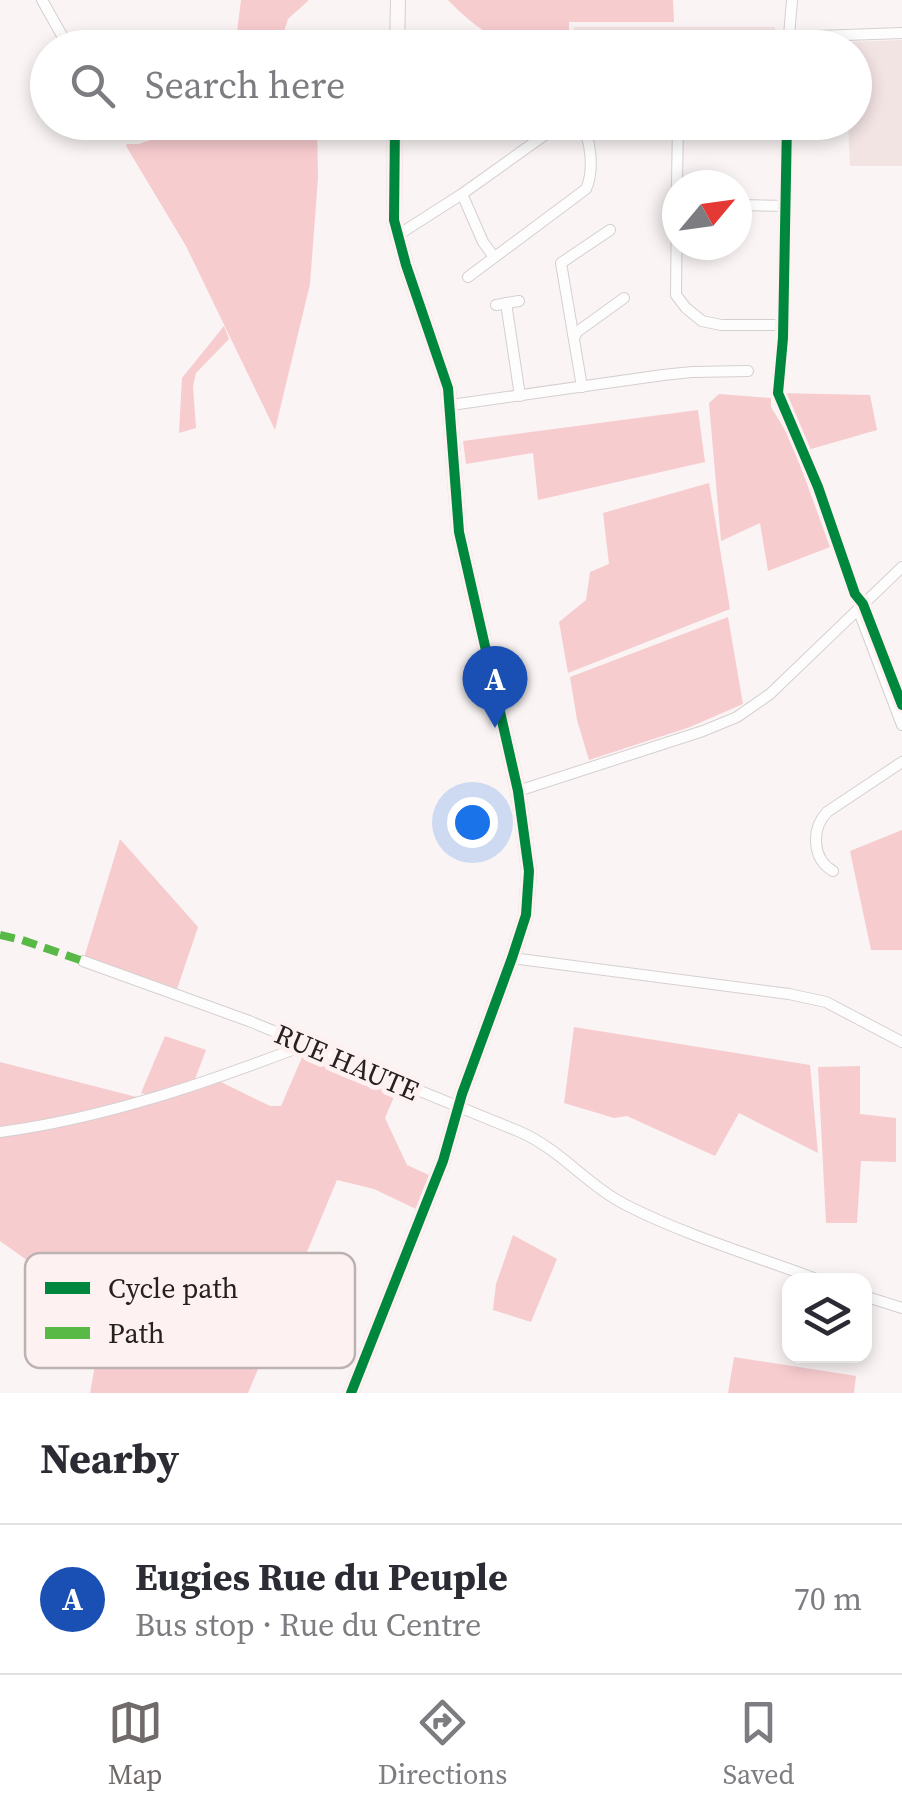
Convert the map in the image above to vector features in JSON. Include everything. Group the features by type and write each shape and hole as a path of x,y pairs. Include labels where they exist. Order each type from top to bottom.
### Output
{"street":[{"path":"42,0 58,30"},
{"path":"397,30 398,0"},
{"path":"789,30 792,0"},
{"path":"872,35 902,33"},
{"path":"350,1393 443,1161 462,1094 526,915 529,871 518,791 460,532 448,388 398,235 392,203 394,140"},
{"path":"398,235 538,140"},
{"path":"468,277 586,189 590,180 588,140"},
{"path":"677,170 678,140"},
{"path":"782,350 787,140"},
{"path":"462,194 483,242 494,257"},
{"path":"752,205 786,206"},
{"path":"582,387 562,263 610,230"},
{"path":"676,260 676,295 702,321 720,325 783,325"},
{"path":"574,338 624,298"},
{"path":"519,301 501,304 520,396"},
{"path":"451,405 692,372 748,371"},
{"path":"518,791 738,717 770,694 902,567"},
{"path":"858,609 902,725"},
{"path":"834,871 821,862 818,854 819,821 902,762"},
{"path":"512,958 789,994 826,1002 902,1042"},
{"name":"RUE HAUTE","path":"83,962 249,1021 528,1136 627,1205 800,1273"},
{"path":"0,1132 127,1106 224,1076 306,1044"},
{"path":"872,1299 902,1308"}],"shaded area":[{"path":"241,0 309,0 288,19 284,30 237,30"},
{"path":"448,0 673,0 674,22 569,22 569,30 484,30"},
{"path":"775,27 775,30 574,30"},
{"path":"902,40 902,166 850,166 849,140 872,140 872,41"},
{"path":"150,140 317,140 310,284 275,430 186,246 126,146"},
{"path":"224,326 229,339 196,373 196,428 179,433 182,378"},
{"path":"778,393 870,395 877,430 804,451"},
{"path":"719,394 771,398 771,407 791,440 830,547 768,571 760,523 721,541 709,403"},
{"path":"698,410 705,462 538,500 533,453 466,464 463,441"},
{"path":"709,483 730,609 568,673 559,622 586,600 590,572 609,564 603,513"},
{"path":"728,617 743,704 690,727 589,760 570,677"},
{"path":"902,830 902,950 871,950 850,851"},
{"path":"120,839 198,927 176,992 84,958"},
{"path":"574,1027 810,1065 818,1153 739,1113 715,1156 627,1116 614,1118 564,1103"},
{"path":"165,1036 206,1050 192,1087 219,1081 270,1106 281,1106 303,1055 307,1055 394,1090 385,1118 407,1165 431,1176 418,1210 374,1189 337,1180 306,1253 25,1253 25,1259 0,1241 0,1062 152,1101 156,1097 141,1093"},
{"path":"860,1066 860,1114 896,1118 896,1162 861,1161 857,1223 826,1223 818,1067"},
{"path":"513,1235 557,1259 531,1322 493,1310 496,1284"},
{"path":"734,1357 856,1376 854,1393 728,1393"},
{"path":"94,1368 258,1368 248,1393 90,1393"}],"marked path":[{"path":"0,935 83,961"}],"cycle path":[{"path":"351,1393 443,1161 462,1094 526,915 529,871 518,791 459,532 448,388 394,220 395,140"},
{"path":"787,140 783,338 778,393 902,705"}],"place":[{"name":"Eugies Rue du Peuple","path":"495,728"}]}
